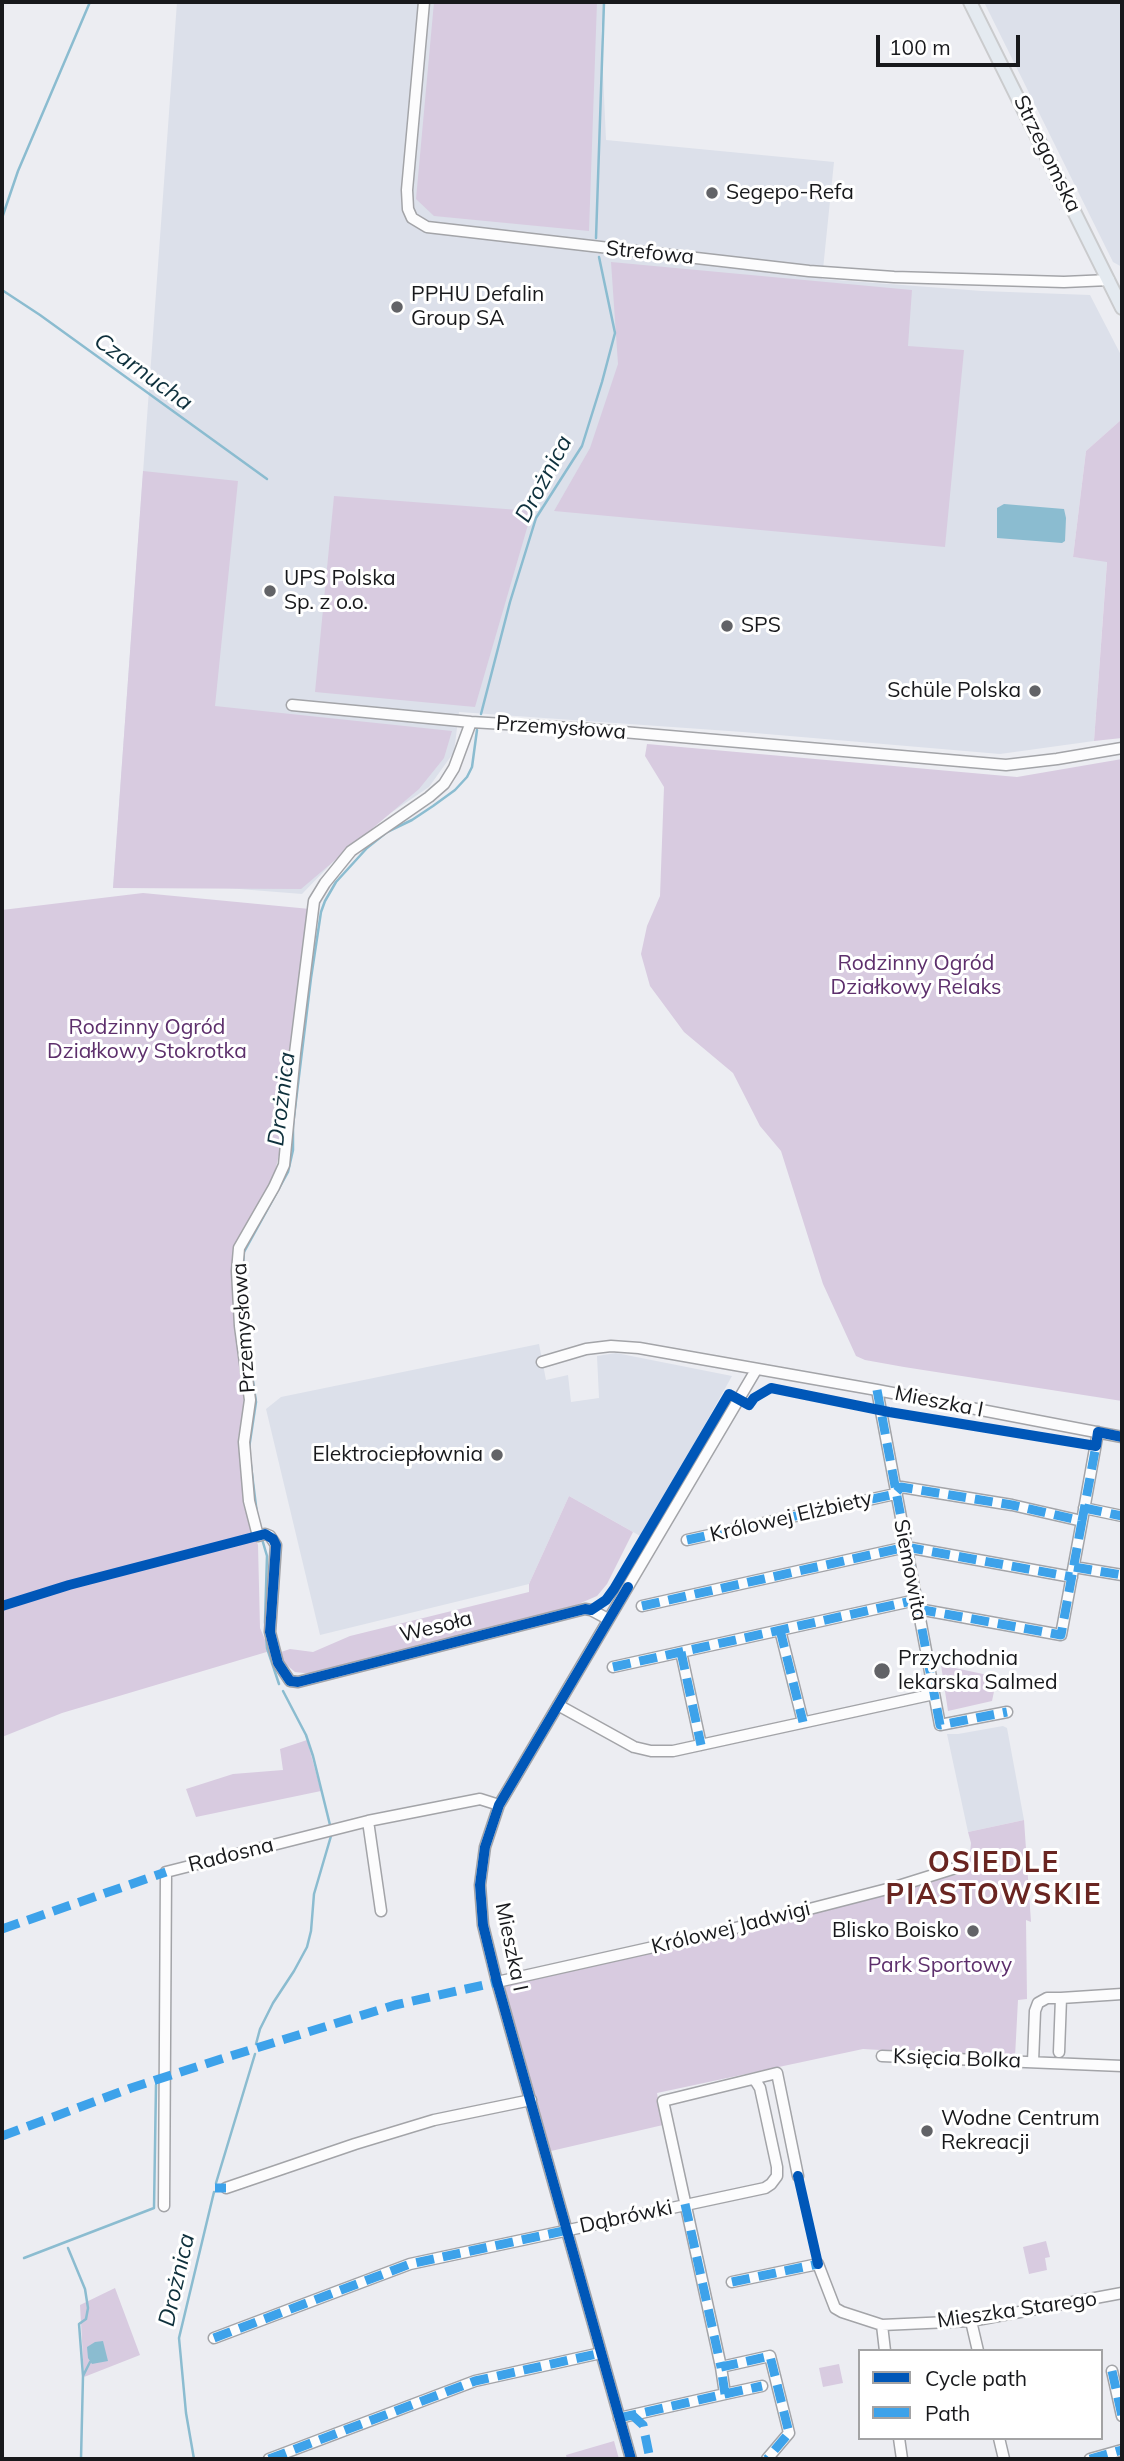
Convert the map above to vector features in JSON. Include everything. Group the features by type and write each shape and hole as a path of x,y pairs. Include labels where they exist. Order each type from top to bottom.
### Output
{"main road":[{"name":"Strzegomska","path":"970,2 1122,308"}],"street":[{"name":"Strefowa","path":"424,2 407,190 408,209 412,218 427,228 833,272 988,280 1109,281"},
{"path":"292,705 471,722"},
{"name":"Przemysłowa","path":"290,1681 278,1663 270,1632 276,1545 270,1536 258,1536 249,1501 244,1442 250,1400 240,1326 237,1271 239,1248 284,1165 314,901 351,851 444,784 459,755 471,722 600,730 1006,765 1122,748"},
{"name":"Mieszka I","path":"542,1362 586,1349 611,1346 639,1348 1122,1437"},
{"name":"Mieszka I","path":"631,2459 497,1982 483,1925 480,1885 485,1847 499,1805 756,1370"},
{"name":"Siemowita","path":"877,1390 940,1725 1007,1712"},
{"path":"612,1667 780,1630 917,1604 1061,1635 1098,1432"},
{"name":"Królowej Elżbiety","path":"687,1540 895,1493 901,1486 1012,1505 1082,1521"},
{"path":"1084,1508 1122,1516"},
{"path":"642,1606 906,1547 1073,1572 1122,1575"},
{"name":"Wesoła","path":"290,1681 298,1682 585,1609 608,1619"},
{"path":"780,1630 803,1722"},
{"path":"681,1652 701,1745"},
{"path":"558,1705 634,1747 651,1751 673,1751 934,1694"},
{"name":"Radosna","path":"164,2206 166,1872 368,1821 480,1799 499,1805"},
{"path":"368,1821 381,1911"},
{"name":"Królowej Jadwigi","path":"497,1982 725,1931 895,1887 962,1866"},
{"path":"1059,2052 1060,1998 1122,1994"},
{"name":"Księcia Bolka","path":"1033,2062 1035,2011 1038,2003 1048,1998 1060,1998"},
{"name":"Księcia Bolka","path":"882,2056 1122,2066"},
{"path":"755,2080 777,2073 798,2176"},
{"name":"Dąbrówki","path":"214,2338 410,2263 765,2188 776,2176 777,2167 760,2088 755,2080 663,2101 685,2204"},
{"path":"226,2188 434,2120 531,2100"},
{"path":"685,2204 725,2394"},
{"name":"Mieszka Starego","path":"732,2282 818,2264 835,2308 882,2325 971,2320 1122,2293"},
{"path":"971,2320 978,2349"},
{"path":"882,2325 885,2349"},
{"path":"269,2459 475,2381 601,2353"},
{"path":"721,2367 770,2356 789,2434 767,2459"},
{"path":"1112,2371 1122,2416"},
{"path":"619,2418 762,2386"},
{"path":"899,2440 902,2459"},
{"path":"999,2440 1004,2459"},
{"path":"1090,2459 1122,2449"}],"shaded area":[{"path":"177,2 605,2 601,31 606,140 834,162 822,279 982,291 1090,295 1122,357 1122,419 1086,451 1073,557 1107,561 1094,741 1000,754 459,712 454,752 429,787 361,833 302,894 189,885 113,888"},
{"path":"984,2 1122,2 1122,267 1113,262"},
{"name":"Elektrociepłownia","path":"539,1344 546,1380 568,1375 571,1402 599,1398 597,1356 616,1353 732,1376 642,1537 569,1496 529,1584 320,1635 266,1409 281,1397"},
{"path":"1003,1726 1007,1728 1024,1820 968,1832 947,1734"}],"green space":[{"path":"434,2 597,2 589,231 434,216 416,199"},
{"path":"611,262 912,290 908,346 964,350 945,547 554,511 590,448 618,364"},
{"path":"1122,419 1122,738 1094,741 1107,562 1073,557 1086,451"},
{"path":"143,471 238,481 215,706 452,731 444,758 419,789 301,889 113,888"},
{"path":"334,496 532,511 475,707 315,692"},
{"name":"Rodzinny Ogród Działkowy Relaks","path":"647,744 1017,777 1122,759 1122,1401 904,1367 856,1356 823,1284 781,1151 760,1126 733,1073 684,1032 650,986 641,954 647,926 660,896 664,787 645,756"},
{"name":"Rodzinny Ogród Działkowy Stokrotka","path":"143,893 310,909 283,1139 273,1179 233,1247 237,1333 245,1404 238,1439 252,1530 258,1545 260,1628 270,1651 62,1713 2,1737 2,910"},
{"path":"569,1496 633,1532 607,1584 597,1596 546,1618 312,1674 295,1672 282,1661 281,1652 290,1649 313,1652 350,1636 529,1592 529,1584"},
{"path":"941,1665 997,1677 992,1701 948,1711"},
{"path":"307,1740 321,1791 196,1817 186,1789 233,1774 283,1770 280,1749"},
{"name":"Park Sportowy","path":"1024,1820 1031,1922 1026,1920 1027,1999 1018,2000 1015,2057 1011,2057 1011,2054 984,2052 983,2056 863,2049 657,2093 663,2125 551,2151 531,2100 497,1982 960,1874 969,1864 971,1843 968,1832"},
{"path":"1046,2241 1050,2257 1045,2258 1047,2270 1029,2274 1023,2247"},
{"path":"115,2288 140,2355 84,2377 80,2305"},
{"path":"839,2364 843,2383 823,2387 819,2368"},
{"path":"614,2441 619,2459 567,2459 566,2455"}],"water":[{"path":"1004,504 1064,509 1065,541 1062,543 997,538 997,508"},
{"path":"103,2341 108,2361 92,2364 88,2358 87,2347"}],"waterway":[{"name":"Czarnucha","path":"2,218 18,171 90,2"},
{"name":"Drożnica","path":"596,238 604,2"},
{"name":"Drożnica","path":"481,714 510,602 536,518 582,446 615,333 599,257"},
{"name":"Czarnucha","path":"2,290 267,479"},
{"name":"Drożnica","path":"242,1278 244,1252 288,1172 293,1150 293,1125 311,978 325,901 336,882 367,848 387,832 433,806 455,790 467,777 472,767 477,730"},
{"name":"Drożnica","path":"246,1333 256,1402 249,1448"},
{"name":"Drożnica","path":"250,1458 257,1514"},
{"name":"Drożnica","path":"262,1539 267,1556 267,1648 279,1684"},
{"name":"Drożnica","path":"283,1691 306,1735 330,1825"},
{"name":"Drożnica","path":"256,2044 273,2003 307,1947 314,1894 331,1836"},
{"name":"Drożnica","path":"216,2183 255,2054"},
{"path":"24,2258 154,2208 156,2085"},
{"name":"Drożnica","path":"194,2459 186,2413 179,2338 214,2192"},
{"path":"68,2248 85,2289 88,2308 86,2319 79,2324 83,2376"},
{"path":"81,2459 83,2376 90,2362"}],"marked path":[{"path":"877,1390 940,1725 1007,1712"},
{"path":"687,1540 895,1494 901,1487 1012,1505 1082,1521 1097,1440"},
{"path":"1084,1508 1122,1516"},
{"path":"918,1609 1061,1635 1082,1521"},
{"path":"642,1606 906,1547 1072,1577"},
{"path":"1074,1567 1122,1575"},
{"path":"613,1667 916,1600"},
{"path":"780,1630 803,1722"},
{"path":"681,1652 701,1745"},
{"path":"2,1929 166,1872"},
{"path":"2,2136 131,2088 221,2059 395,2005 497,1982"},
{"path":"215,2188 226,2188"},
{"path":"685,2204 721,2367"},
{"path":"214,2338 410,2264 568,2230"},
{"path":"732,2282 818,2264"},
{"path":"269,2459 475,2381 601,2353"},
{"path":"619,2418 725,2394 721,2367 770,2356 789,2433 767,2459"},
{"path":"1112,2371 1122,2416"},
{"path":"725,2394 762,2386"},
{"path":"631,2414 643,2425 650,2459"},
{"path":"1090,2459 1122,2450"}],"cycle path":[{"path":"2,1606 69,1585 265,1534 273,1539 276,1545 270,1632 278,1663 290,1681 298,1682 585,1609 591,1610 606,1600 729,1394 749,1405 754,1398 771,1388 889,1412 1096,1446 1098,1432 1122,1437"},
{"path":"628,1587 499,1805 485,1847 480,1885 483,1925 497,1982 631,2459"},
{"path":"798,2176 818,2264"}],"place":[{"name":"Segepo-Refa","path":"712,193"},
{"name":"PPHU Defalin Group SA","path":"397,307"},
{"name":"UPS Polska Sp. z o.o.","path":"270,591"},
{"name":"SPS","path":"727,626"},
{"name":"Schüle Polska","path":"1035,691"},
{"name":"Elektrociepłownia","path":"497,1455"},
{"name":"Przychodnia lekarska Salmed","path":"882,1671"},
{"name":"Blisko Boisko","path":"973,1931"},
{"name":"Wodne Centrum Rekreacji","path":"927,2131"}],"district":[{"name":"OSIEDLE PIASTOWSKIE","path":"994,1880"}]}
